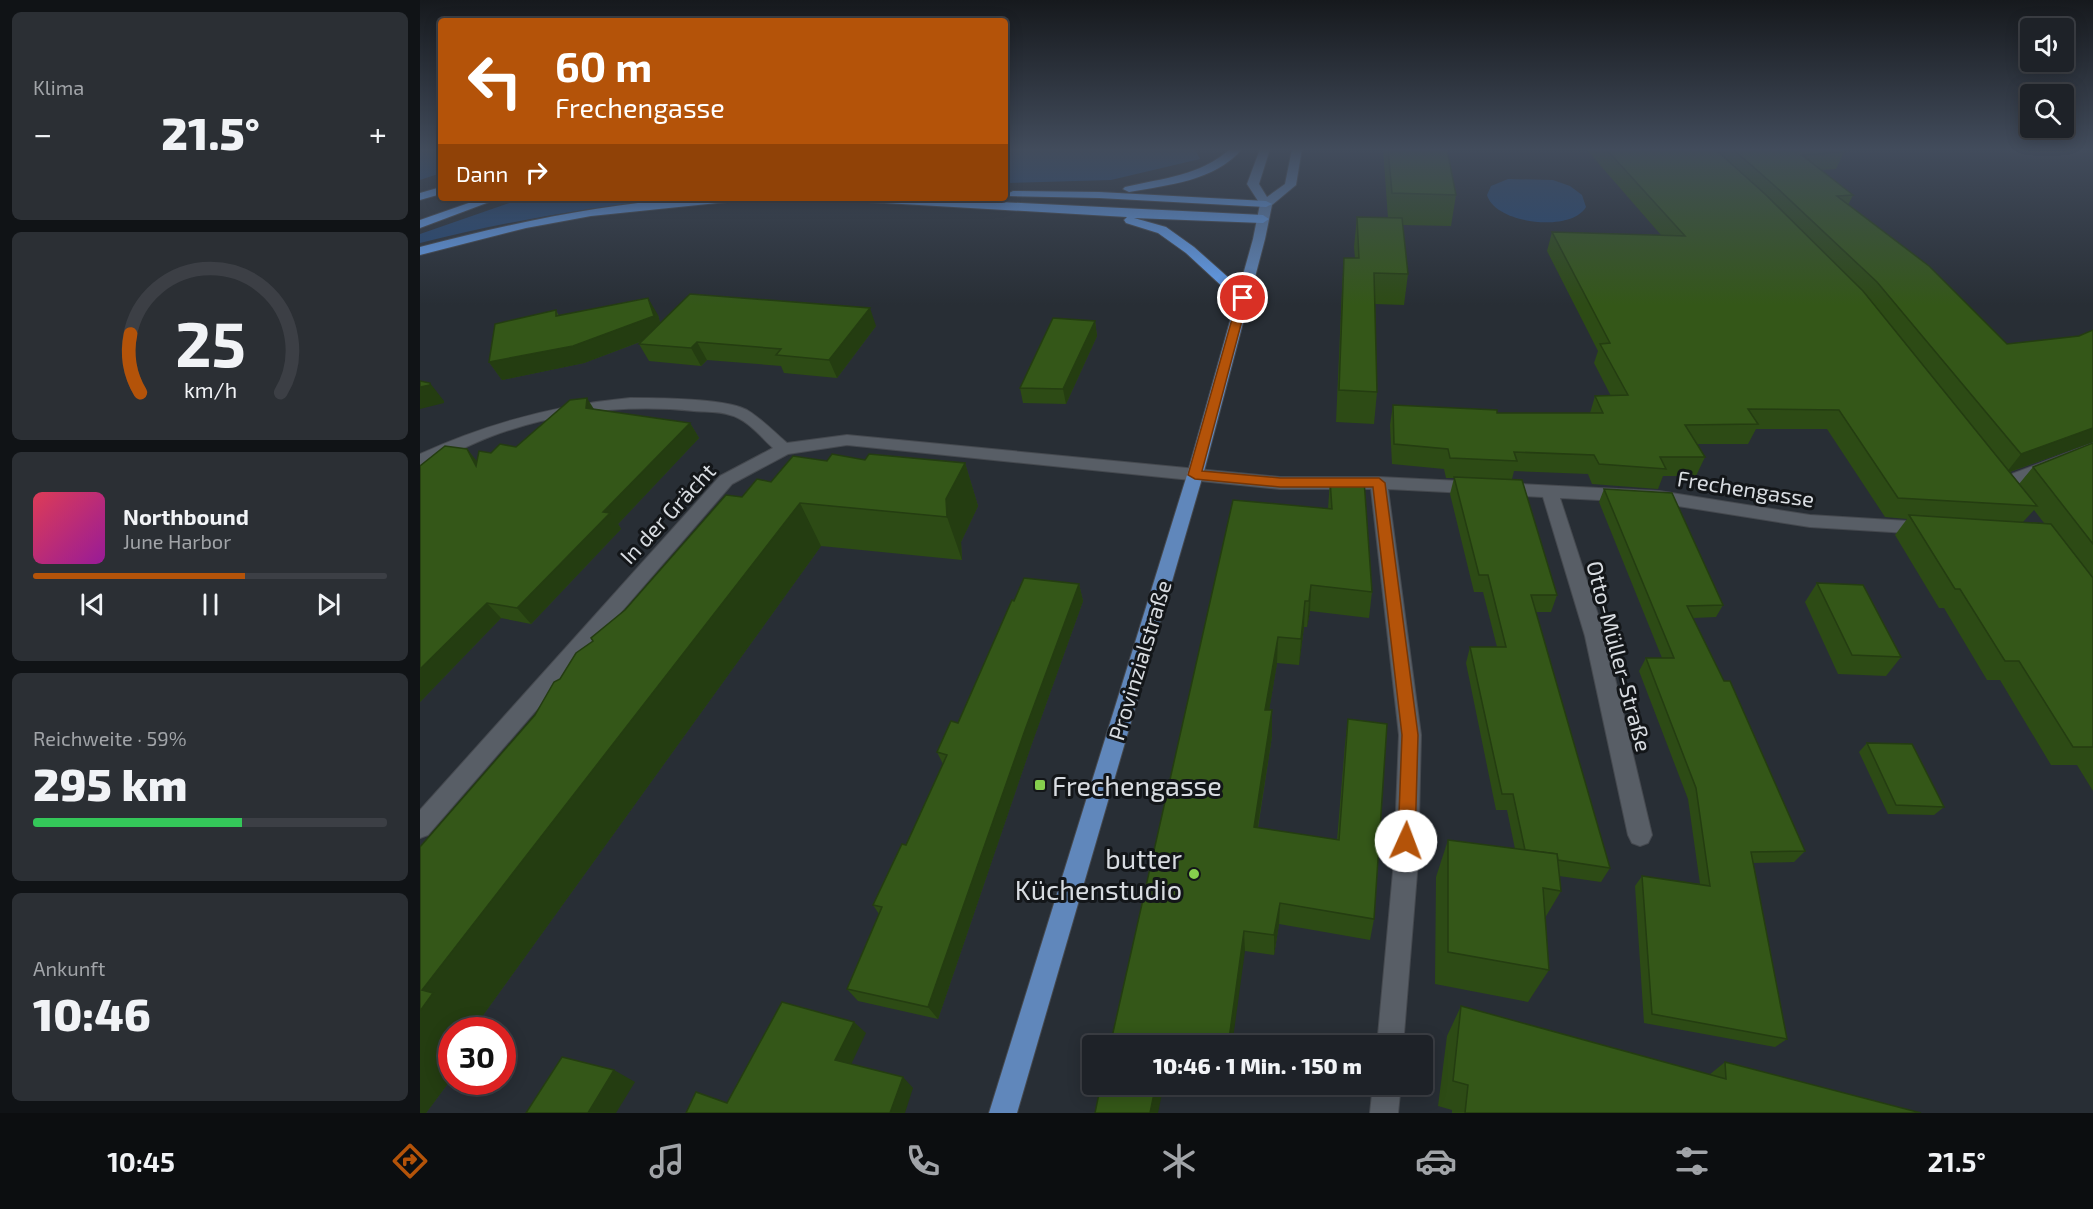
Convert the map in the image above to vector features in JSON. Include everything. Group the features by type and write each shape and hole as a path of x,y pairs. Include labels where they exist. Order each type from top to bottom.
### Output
{"highway":[{"path":"420,224 485,201"},
{"path":"420,251 514,227 589,212 687,201"},
{"path":"905,201 1263,219"},
{"path":"1209,201 1266,204"},
{"path":"1106,212 1162,230 1190,250 1243,298"}],"main road":[{"path":"1264,201 1266,204 1270,201"},
{"name":"Provinzialstraße","path":"1003,1113 1195,475 1266,204"}],"street":[{"path":"420,460 506,426 576,408 634,402 680,403 739,412 784,449"},
{"name":"In der Grächt","path":"420,827 726,480 784,449 847,440 1195,475"},
{"path":"2014,501 1998,479 2093,448"},
{"name":"Frechengasse","path":"1195,475 1280,483 1379,483 1659,497 1810,521 1937,529"},
{"path":"1379,483 1410,735 1406,861 1391,1035"},
{"name":"Otto-Müller-Straße","path":"1549,490 1595,636 1640,835"},
{"path":"1384,1113 1386,1095"}],"shaded area":[{"path":"515,201 651,201 547,216 420,243 420,234"},
{"path":"1491,201 1584,201 1586,207 1578,215 1565,220 1534,222 1504,213"}],"building":[{"path":"1653,201 1772,201 1863,291 2037,506 1898,498 1839,410 1748,409 1758,424 1685,425 1705,457 1660,457 1666,469 1599,464 1594,455 1514,452 1517,461 1450,458 1448,449 1394,444 1393,405 1497,410 1497,413 1603,413 1595,396 1628,395 1600,344 1610,343 1552,232 1685,236"},
{"path":"1791,201 1843,201 1929,266 2007,344 2079,336 2093,330 2093,428 2021,454 1877,282"},
{"path":"1357,217 1402,218 1408,274 1374,273 1377,392 1339,390 1344,258 1359,258"},
{"path":"690,294 870,308 829,360 776,355 781,349 697,342 691,348 639,344"},
{"path":"648,298 654,316 573,346 489,362 495,324 556,310 556,316"},
{"path":"1053,318 1095,321 1063,389 1020,388"},
{"path":"420,381 430,383 430,385 420,387"},
{"path":"587,398 586,408 690,423 603,512 610,513 517,608 487,603 420,669 420,466 445,446 467,449 476,466 479,451 491,453 500,444 516,447 570,400"},
{"path":"2093,443 2093,544 2033,467"},
{"path":"832,454 865,460 869,454 965,463 946,499 947,517 800,503 422,990 433,993 420,1011 420,847 535,715 554,682 560,679 576,653 593,641 591,638 625,610 726,495 742,497 757,479 771,482 793,456 827,461"},
{"path":"1454,477 1522,480 1557,595 1531,595 1610,868 1558,860 1557,854 1525,850 1513,794 1502,794 1470,647 1506,647 1488,575 1479,575"},
{"path":"1330,480 1364,480 1372,592 1311,585 1309,601 1305,601 1301,639 1278,637 1265,710 1272,710 1254,827 1339,840 1348,719 1387,724 1374,919 1280,903 1274,935 1244,931 1230,1035 1112,1035 1233,500 1332,509"},
{"path":"1604,489 1672,493 1723,605 1687,606 1724,681 1730,681 1805,851 1751,852 1787,1039 1652,1014 1642,876 1710,886 1696,788 1646,658 1674,658"},
{"path":"1909,515 2051,524 2093,578 2093,747 2073,747 2019,661 2005,661 1960,589 1955,589"},
{"path":"1024,578 1079,584 928,1007 847,989 882,907 873,905 902,844 906,845 947,755 937,752 951,721 958,723 1012,600 1014,601"},
{"path":"1817,583 1863,585 1901,657 1852,655"},
{"path":"1867,743 1912,744 1944,807 1896,805"},
{"path":"1448,840 1557,854 1561,891 1543,888 1549,970 1448,952"},
{"path":"782,1002 854,1022 835,1060 903,1077 890,1113 686,1113 696,1092 727,1103"},
{"path":"1461,1006 1726,1079 1725,1062 1921,1113 1465,1113 1468,1085 1453,1081"},
{"path":"562,1057 614,1070 588,1113 526,1113"},
{"path":"1099,1095 1154,1095 1150,1113 1095,1113"}],"place":[{"name":"Frechengasse","path":"1040,785"},
{"name":"butter Küchenstudio","path":"1194,874"}],"route":[{"path":"1243,298 1195,475 1280,483 1379,483 1410,735 1406,841"}]}
